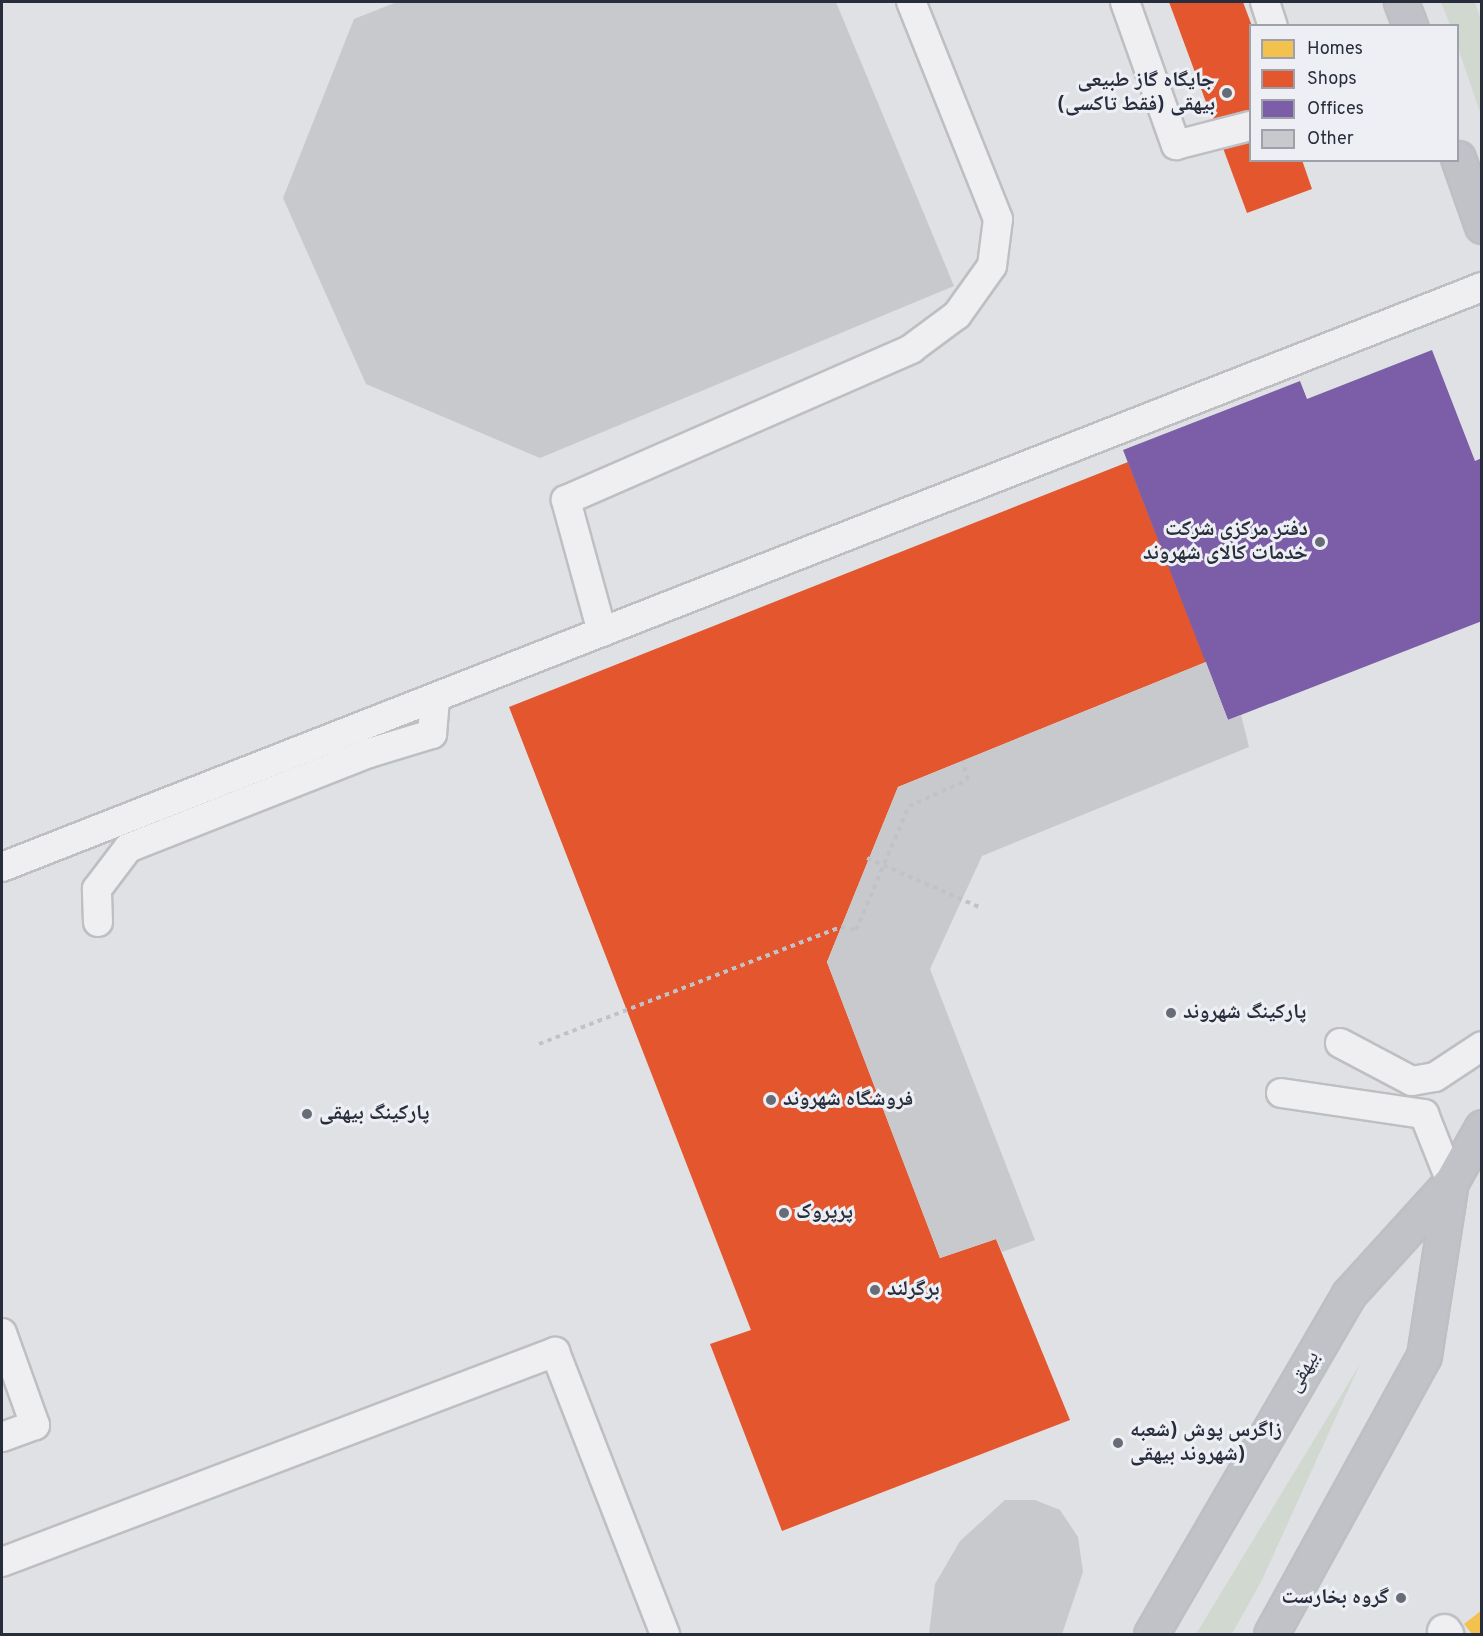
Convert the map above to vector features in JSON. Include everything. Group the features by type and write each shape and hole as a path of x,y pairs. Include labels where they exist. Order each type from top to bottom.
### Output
{"main road":[{"path":"1401,2 1409,24"},
{"path":"1459,161 1482,226"},
{"name":"بیهقی","path":"1151,1635 1348,1295 1451,1182 1482,1127"},
{"path":"1271,1635 1424,1356 1451,1182"}],"lane":[{"path":"602,632 566,501 911,349 957,315 992,266 998,219 911,2"},
{"path":"1125,2 1176,145 1249,127"},
{"path":"1265,2 1272,24"},
{"path":"2,867 1482,287"},
{"path":"98,922 97,889 128,848 369,753 432,734 435,698"},
{"path":"1340,1043 1412,1081 1435,1077 1482,1046"},
{"path":"1281,1093 1424,1114 1451,1182"},
{"path":"2,1333 35,1425 2,1437"},
{"path":"2,1562 555,1352 665,1635"}],"path":[{"path":"539,1044 841,927 856,930 882,864 909,806 968,780 963,762"},
{"path":"867,858 978,907"}],"shaded area":[{"path":"1441,2 1475,2 1481,20 1481,115 1459,51 1459,24 1450,24"},
{"path":"1360,1364 1262,1580 1232,1634 1196,1634"}],"building: Homes":[{"path":"1482,1610 1482,1634 1472,1634 1464,1624"}],"building: Shops":[{"name":"جایگاه گاز طبیعی بیهقی (فقط تاکسی)","path":"1169,2 1243,2 1251,24 1249,24 1249,162 1303,162 1312,189 1247,213"},
{"name":"فروشگاه شهروند","path":"1128,462 1206,662 898,787 827,962 940,1258 996,1239 1070,1420 782,1531 710,1344 751,1330 509,707"}],"building: Offices":[{"name":"دفتر مرکزی شرکت خدمات کالای شهروند","path":"1432,350 1475,461 1482,458 1482,621 1228,720 1123,450 1300,381 1307,399"}],"building: Other":[{"path":"397,2 836,2 954,286 540,458 366,384 283,198 354,19"},
{"path":"1206,662 1228,720 1241,715 1249,747 982,856 930,969 1035,1240 1002,1252 996,1239 940,1258 827,962 898,787"},
{"path":"1005,1500 1035,1500 1060,1510 1078,1537 1083,1572 1062,1634 929,1634 935,1584 960,1541"}],"place":[{"name":"جایگاه گاز طبیعی بیهقی (فقط تاکسی)","path":"1227,93"},
{"name":"دفتر مرکزی شرکت خدمات کالای شهروند","path":"1320,542"},
{"name":"پارکینگ شهروند","path":"1171,1013"},
{"name":"فروشگاه شهروند","path":"771,1100"},
{"name":"پارکینگ بیهقی","path":"307,1114"},
{"name":"پرپروک","path":"784,1213"},
{"name":"برگرلند","path":"875,1290"},
{"name":"زاگرس پوش (شعبه شهروند بیهقی)","path":"1118,1443"},
{"name":"گروه بخارست","path":"1401,1598"}]}
